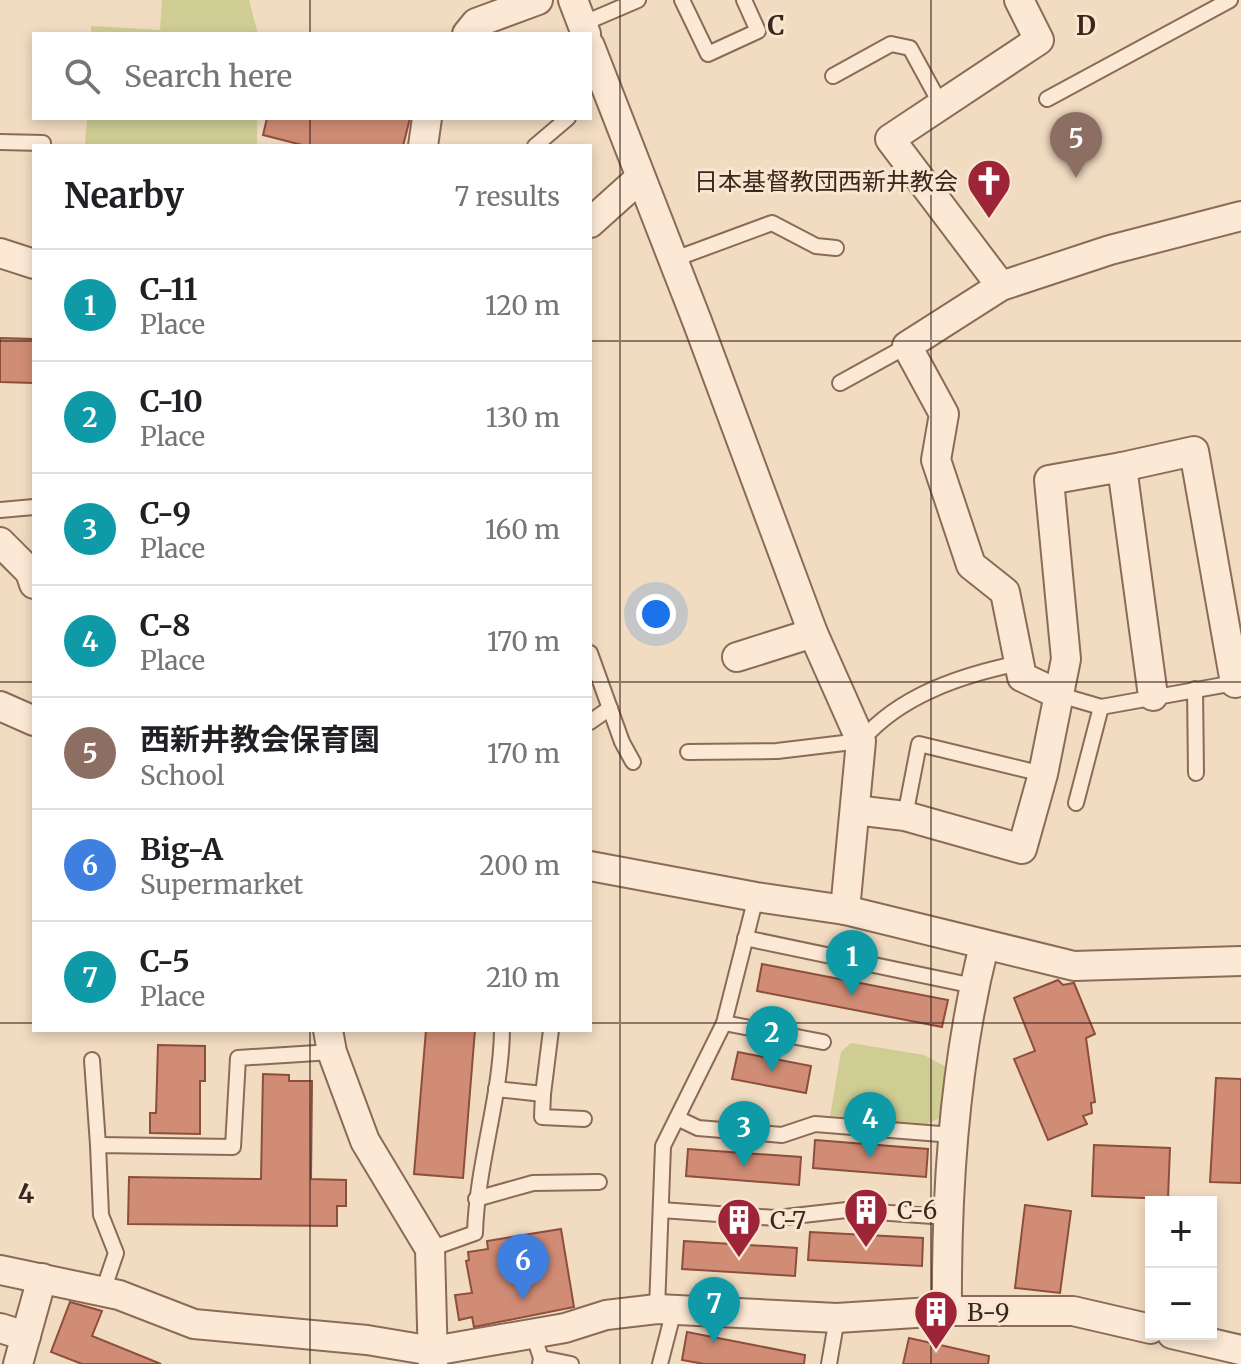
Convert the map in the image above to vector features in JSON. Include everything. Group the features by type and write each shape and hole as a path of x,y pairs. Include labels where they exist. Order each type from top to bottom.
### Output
{"street":[{"path":"469,32 476,23 502,7 538,0"},
{"path":"1001,286 890,139 1039,40 1019,0"},
{"path":"592,68 597,92 640,178 813,633 861,741 845,910"},
{"path":"423,144 427,120"},
{"path":"592,221 640,178"},
{"path":"1060,695 1022,677 1005,592 971,565 936,460 944,414 907,346 1001,286 1110,250 1241,216"},
{"path":"0,253 32,263"},
{"path":"855,810 905,816 1022,849 1043,774 1066,659 1049,480 1194,451 1238,682"},
{"path":"1122,467 1153,696"},
{"path":"0,542 30,572 32,578"},
{"path":"737,657 813,633"},
{"path":"0,706 32,720"},
{"path":"592,869 845,910 1074,966 1241,961"},
{"path":"947,1311 947,1217 953,1135 974,986 984,946"},
{"path":"330,1041 365,1141 430,1249 433,1357"},
{"path":"0,1270 103,1291 194,1324 367,1340 433,1357 538,1352 565,1328 606,1315 666,1309 837,1318 947,1311 1073,1311 1145,1328"},
{"path":"18,1364 13,1332 42,1278"},
{"path":"1198,1340 1241,1350"}],"lane":[{"path":"583,26 638,0"},
{"path":"682,0 708,54 758,31 744,0"},
{"path":"1047,99 1230,0"},
{"path":"833,76 891,44 910,48 940,103"},
{"path":"537,144 566,120"},
{"path":"0,142 43,144"},
{"path":"672,260 772,223 816,246 836,248"},
{"path":"840,383 907,346"},
{"path":"0,510 32,507"},
{"path":"592,658 622,742 633,762"},
{"path":"688,752 777,751 861,741 890,713 915,698 980,672 1020,663"},
{"path":"1060,695 1101,707 1238,682"},
{"path":"1195,689 1196,773"},
{"path":"1076,803 1101,707"},
{"path":"592,721 610,708"},
{"path":"905,816 919,744 1043,774"},
{"path":"660,1364 666,1309 661,1210 663,1146 724,1023 756,897"},
{"path":"745,938 974,986"},
{"path":"724,1023 823,1042"},
{"path":"430,1249 475,1233 476,1199 496,1089 502,1032"},
{"path":"551,1032 542,1117 584,1119"},
{"path":"98,1145 233,1147 238,1058 330,1041"},
{"path":"92,1060 101,1215 116,1253 103,1291"},
{"path":"496,1089 543,1094"},
{"path":"677,1118 698,1128 782,1135 815,1124 953,1135"},
{"path":"476,1199 533,1183 599,1182"},
{"path":"661,1210 776,1218 847,1210 947,1217"},
{"path":"829,1364 837,1318"},
{"path":"538,1352 571,1364"}],"shaded area":[{"path":"162,0 249,0 257,32 91,32 91,26 160,30"},
{"path":"87,120 257,120 257,144 85,144"},
{"path":"851,1043 924,1055 950,1069 943,1117 924,1125 830,1116 841,1052"}],"building":[{"path":"267,120 410,120 404,144 298,144 263,135"},
{"path":"0,338 32,339 32,383 0,382"},
{"path":"762,964 948,1000 942,1027 757,991"},
{"path":"1058,980 1063,985 1074,983 1095,1034 1086,1038 1095,1102 1091,1103 1092,1113 1083,1116 1087,1124 1048,1140 1014,1059 1035,1051 1014,998"},
{"path":"426,1032 475,1032 463,1178 414,1174"},
{"path":"158,1045 205,1046 205,1081 200,1081 200,1134 150,1133 150,1113 156,1113"},
{"path":"738,1052 811,1066 806,1093 732,1079"},
{"path":"263,1074 289,1075 289,1081 312,1081 311,1179 346,1180 346,1206 337,1206 337,1226 128,1224 129,1177 261,1179"},
{"path":"1216,1078 1241,1079 1241,1183 1210,1182"},
{"path":"815,1140 928,1149 926,1177 813,1168"},
{"path":"1094,1145 1170,1148 1168,1196 1092,1196"},
{"path":"688,1149 801,1157 799,1185 686,1176"},
{"path":"1025,1205 1071,1211 1060,1293 1015,1288"},
{"path":"561,1229 574,1307 474,1327 472,1317 459,1320 455,1295 472,1293 466,1261 469,1260 468,1252 488,1249 487,1241"},
{"name":"C-6","path":"810,1232 923,1238 922,1266 808,1260"},
{"name":"C-7","path":"684,1241 797,1248 795,1276 682,1269"},
{"path":"70,1302 102,1311 92,1336 161,1364 82,1364 51,1352"},
{"path":"687,1332 805,1355 804,1364 704,1364 682,1360"},
{"name":"B-9","path":"909,1338 989,1356 988,1364 903,1364"}],"place":[{"name":"西新井教会保育園","path":"1076,178"},
{"name":"日本基督教団西新井教会","path":"989,220"},
{"name":"C-11","path":"852,996"},
{"name":"C-10","path":"772,1072"},
{"name":"C-8","path":"870,1158"},
{"name":"C-9","path":"744,1167"},
{"name":"C-6","path":"866,1249"},
{"name":"C-7","path":"739,1259"},
{"name":"Big-A","path":"523,1300"},
{"name":"C-5","path":"714,1343"},
{"name":"B-9","path":"936,1351"}]}
